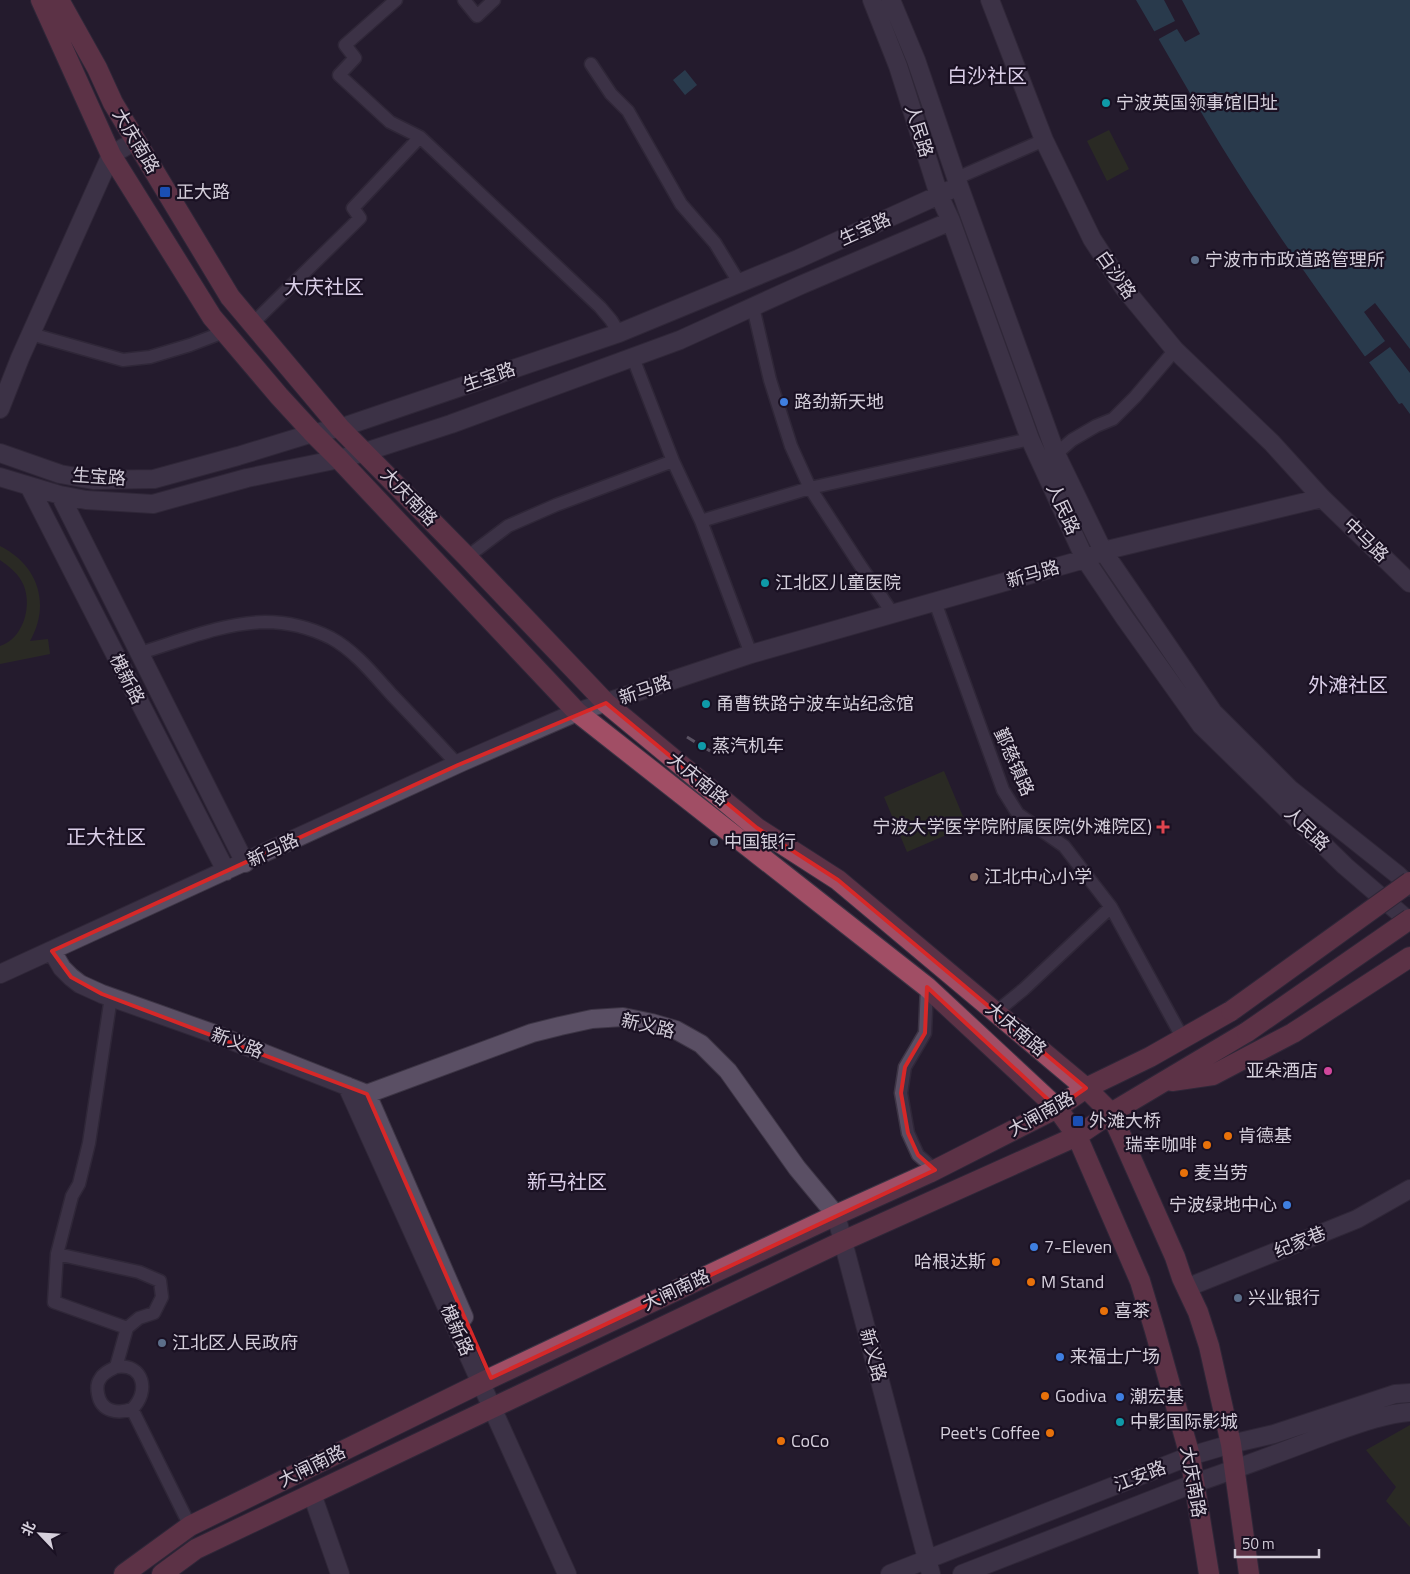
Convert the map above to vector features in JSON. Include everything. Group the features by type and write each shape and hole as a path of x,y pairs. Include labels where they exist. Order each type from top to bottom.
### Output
{"main road":[{"name":"大庆南路","path":"41,0 111,155 212,317 313,433 577,712 927,987 1057,1108 1077,1136 1140,1280 1190,1456 1208,1574"},
{"name":"大庆南路","path":"59,0 97,68 113,103 230,297 340,428 467,557 606,703 757,828 838,880 1086,1088 1111,1114 1198,1312 1209,1346 1232,1444 1249,1574"},
{"path":"69,0 97,68"},
{"name":"大闸南路","path":"124,1574 190,1526 486,1380 935,1170 1057,1108 1086,1088 1150,1057 1231,1011 1408,881"},
{"path":"1150,1057 1324,935 1378,894"},
{"name":"大闸南路","path":"162,1574 196,1549 843,1241 1077,1136 1162,1082 1247,1032 1410,920"},
{"path":"1162,1082 1212,1075 1292,1033 1410,957"}],"street":[{"path":"396,0 345,45 355,58 339,75 390,122 420,136 600,307 619,333"},
{"path":"464,0 477,16 494,0"},
{"name":"人民路","path":"872,0 898,66 939,195 951,221 1030,439 1085,559 1201,725 1345,866 1410,920"},
{"name":"人民路","path":"892,0 916,60 1056,454 1104,552 1213,712 1290,789 1408,881"},
{"name":"白沙路","path":"990,0 1044,140 1092,239 1124,288 1175,350 1272,443 1322,498"},
{"path":"591,64 610,94 628,111 681,204 715,243 740,284"},
{"path":"252,324 360,218 353,208 420,136"},
{"path":"958,182 1044,140"},
{"path":"0,409 31,334 111,155 135,141"},
{"name":"生宝路","path":"0,453 60,474 93,480 154,479 313,433 340,428 619,333 740,284 939,195 958,182"},
{"name":"生宝路","path":"0,477 60,495 86,500 153,504 247,478 339,459 451,424 680,340 801,285 951,221"},
{"path":"753,308 770,380 791,446 810,488 893,614"},
{"path":"31,334 123,360 150,357 224,332"},
{"path":"1056,454 1072,440 1096,426 1113,419 1135,397 1175,350"},
{"path":"633,358 673,461 701,521 751,654"},
{"path":"701,521 810,488 1030,439"},
{"path":"467,557 508,526 556,505 673,461"},
{"name":"槐新路","path":"29,486 226,871"},
{"name":"槐新路","path":"60,495 245,862"},
{"name":"新马路","path":"0,974 577,712 751,654 1104,552 1322,498"},
{"name":"中马路","path":"1322,498 1410,583"},
{"name":"鄞慈镇路","path":"936,602 1003,790 1018,814 1064,846 1111,907 1181,1035"},
{"path":"140,653 213,631 247,624 265,622 301,626 332,639 346,649 458,765"},
{"path":"996,1012 1024,989 1111,907"},
{"name":"新义路","path":"52,950 62,968 80,984 367,1094 532,1033 592,1019 623,1017 652,1023 676,1030 702,1044 728,1071 797,1168 836,1215 929,1567"},
{"path":"927,987 926,1033 905,1068 901,1093 908,1133 918,1155 935,1170"},
{"path":"111,997 89,1143 79,1184 72,1196 57,1254 54,1302 127,1328"},
{"name":"槐新路","path":"347,1086 486,1380"},
{"name":"槐新路","path":"367,1094 567,1574"},
{"name":"纪家巷","path":"1186,1288 1357,1219 1410,1189"},
{"path":"57,1254 139,1272 160,1281 162,1297 154,1312 140,1318 127,1328 116,1368"},
{"path":"122,1366 130,1368 140,1378 142,1395 132,1409 124,1412 114,1412 106,1408 99,1400 97,1387 99,1379 106,1372 122,1366"},
{"name":"江安路","path":"890,1574 929,1567 1190,1456 1274,1434 1402,1393"},
{"name":"槐新路","path":"497,1406 576,1574"},
{"path":"132,1409 190,1526"},
{"name":"江安路","path":"962,1574 1195,1483 1347,1428 1405,1412"},
{"path":"312,1494 340,1574"}],"highlighted area":[{"path":"606,703 757,828 838,880 1086,1088 1057,1108 927,987 925,1033 905,1067 901,1093 908,1133 918,1155 935,1170 491,1378 367,1094 102,994 71,977 52,951 458,765"}],"green space":[{"path":"1109,130 1129,169 1107,181 1087,141"},
{"path":"0,546 13,554 32,575 40,600 40,613 30,641 48,639 50,654 0,664 0,646 15,637 24,621 27,603 24,586 20,578 0,560"},
{"path":"944,771 967,826 907,852 884,797"},
{"path":"1410,1425 1410,1527 1386,1501 1396,1487 1366,1450"}],"water":[{"path":"1136,0 1410,0 1410,414 1402,403 1399,404 1305,273 1251,193"},
{"path":"685,70 697,85 685,95 673,80"}],"pier":[{"path":"1164,0 1182,0 1200,34 1185,42 1177,29 1157,40 1153,32 1175,21"},
{"path":"1375,303 1410,349 1410,373 1390,347 1367,364 1363,358 1385,341 1364,312"}],"railway":[{"path":"687,737 715,754"}],"place":[{"name":"宁波英国领事馆旧址","path":"1106,103"},
{"name":"正大路","path":"165,192"},
{"name":"宁波市市政道路管理所","path":"1195,260"},
{"name":"路劲新天地","path":"784,402"},
{"name":"江北区儿童医院","path":"765,583"},
{"name":"甬曹铁路宁波车站纪念馆","path":"706,704"},
{"name":"蒸汽机车","path":"702,746"},
{"name":"宁波大学医学院附属医院(外滩院区)","path":"1163,827"},
{"name":"中国银行","path":"714,842"},
{"name":"江北中心小学","path":"974,877"},
{"name":"亚朵酒店","path":"1328,1071"},
{"name":"外滩大桥","path":"1078,1121"},
{"name":"肯德基","path":"1228,1136"},
{"name":"瑞幸咖啡","path":"1207,1145"},
{"name":"麦当劳","path":"1184,1173"},
{"name":"宁波绿地中心","path":"1287,1205"},
{"name":"7-Eleven","path":"1034,1247"},
{"name":"哈根达斯","path":"996,1262"},
{"name":"M Stand","path":"1031,1282"},
{"name":"兴业银行","path":"1238,1298"},
{"name":"喜茶","path":"1104,1311"},
{"name":"江北区人民政府","path":"162,1343"},
{"name":"来福士广场","path":"1060,1357"},
{"name":"Godiva","path":"1045,1396"},
{"name":"潮宏基","path":"1120,1397"},
{"name":"中影国际影城","path":"1120,1422"},
{"name":"Peet's Coffee","path":"1050,1433"},
{"name":"CoCo","path":"781,1441"}],"district":[{"name":"白沙社区","path":"987,76"},
{"name":"大庆社区","path":"324,287"},
{"name":"外滩社区","path":"1348,685"},
{"name":"正大社区","path":"106,837"},
{"name":"新马社区","path":"567,1182"}]}
